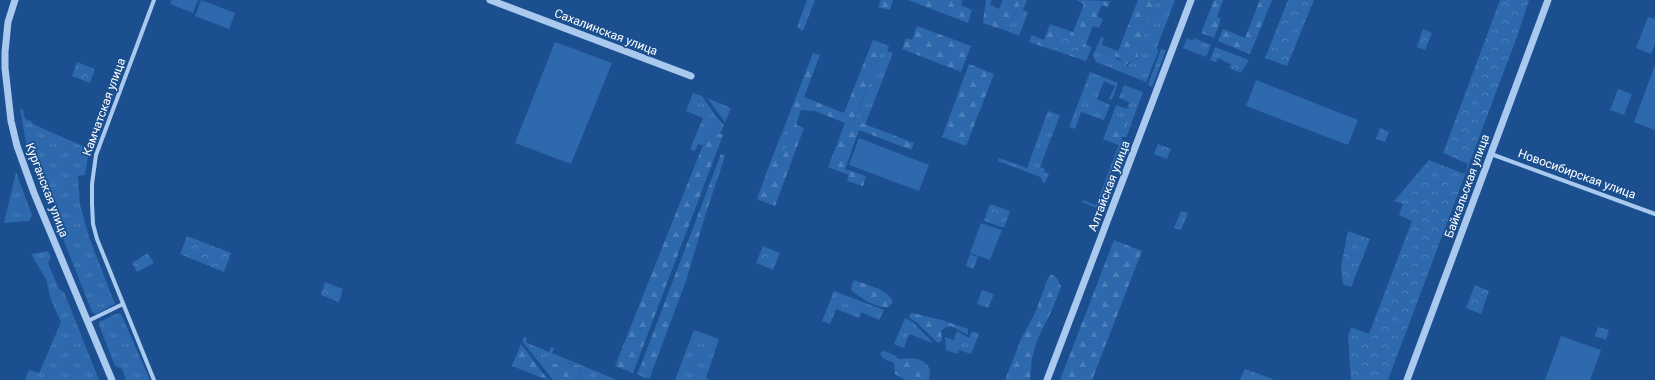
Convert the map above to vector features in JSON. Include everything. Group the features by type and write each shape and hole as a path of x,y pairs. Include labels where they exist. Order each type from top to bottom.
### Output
{"street":[{"name":"Курганская улица","path":"15,0 8,22 5,52 5,68 14,134 22,163 112,380"},
{"name":"Камчатская улица","path":"154,0 98,148 94,164 92,204 93,224 97,239 154,380"},
{"name":"Сахалинская улица","path":"490,0 691,76"},
{"name":"Алтайская улица","path":"1047,380 1191,0"},
{"name":"Байкальская улица","path":"1407,380 1548,0"},
{"name":"Новосибирская улица","path":"1491,154 1655,214"},
{"path":"88,320 123,304"}],"green space":[{"path":"172,0 198,0 193,13 170,4"},
{"path":"201,0 235,13 229,29 195,16"},
{"path":"807,0 815,0 803,31 797,27"},
{"path":"881,0 893,0 890,10 878,7"},
{"path":"908,0 962,0 961,5 972,10 968,23"},
{"path":"986,0 992,0 990,5 999,9 1003,0 1022,0 1007,31 983,23"},
{"path":"1022,0 1027,0 1023,10 1028,12 1019,36 1007,31"},
{"path":"1076,0 1110,1 1108,7 1102,5 1097,16 1103,19 1099,28 1093,26 1086,44 1092,47 1086,61 1029,42 1032,35 1044,40 1050,24 1073,32 1084,4"},
{"path":"1138,0 1159,0 1153,3 1156,12 1145,28 1143,43 1137,50 1139,58 1131,61 1123,67 1121,60 1115,56 1115,54 1118,51"},
{"path":"1159,0 1175,0 1157,47 1158,52 1146,82 1096,62 1093,55 1101,37 1104,38 1102,45 1118,51 1115,54 1116,58 1127,66 1132,60 1138,59 1139,56 1137,50 1143,43 1145,28 1156,12 1153,3"},
{"path":"1214,0 1223,0 1217,17 1221,19 1214,38 1201,33"},
{"path":"1260,0 1272,0 1250,54 1218,41 1223,29 1245,38"},
{"path":"1288,0 1314,0 1287,66 1265,58"},
{"path":"1500,0 1529,0 1518,34 1388,380 1351,380 1348,336 1351,327 1369,334 1412,221 1399,215 1403,204 1394,201 1429,160 1465,174 1468,164 1443,153"},
{"path":"1648,17 1655,19 1655,43 1651,54 1636,48"},
{"path":"917,26 971,46 961,72 902,49 906,38 912,40"},
{"path":"1423,29 1432,33 1425,50 1417,47"},
{"path":"1060,31 1085,40 1078,57 1053,48"},
{"path":"1187,38 1193,41 1194,38 1211,45 1206,57 1183,48"},
{"path":"873,40 884,44 854,120 914,143 911,150 859,130 845,169 866,176 863,186 847,181 849,175 828,167 845,123 815,111 801,110 796,125 804,128 775,206 757,199 773,155 782,158 791,136 782,133 813,53 820,55 804,97 844,113"},
{"path":"555,42 612,63 571,164 515,143"},
{"path":"884,44 889,46 887,51 893,53 865,125 854,121"},
{"path":"1215,47 1249,60 1241,73 1239,72 1244,60 1231,55 1228,63 1218,58 1216,62 1210,60"},
{"path":"1161,49 1166,50 1152,87 1148,85"},
{"path":"1231,54 1244,60 1239,72 1229,68 1231,64 1228,63"},
{"path":"77,62 95,69 90,83 72,76"},
{"path":"969,64 994,74 966,146 942,137"},
{"path":"1655,65 1655,130 1634,122"},
{"path":"1090,72 1118,83 1112,100 1109,99 1115,86 1104,81 1097,99 1110,105 1104,120 1081,112 1075,129 1069,127"},
{"path":"1256,80 1358,120 1348,145 1246,106"},
{"path":"1124,85 1143,92 1126,138 1122,136 1128,122 1112,116 1116,105 1127,109 1129,102 1119,98"},
{"path":"1618,89 1632,94 1624,115 1610,110"},
{"path":"693,93 702,96 724,125 720,134 709,130 703,145 698,144 695,151 690,149 703,118 686,111"},
{"path":"707,98 731,108 725,122"},
{"path":"20,108 23,110 25,119 31,121 33,124 89,149 85,175 78,176 80,204 89,237 115,304 96,314 92,312 55,218 58,215 47,185 40,187 27,149"},
{"path":"1048,111 1060,115 1040,167 1045,169 1044,172 1049,173 1045,183 1040,177 998,161 999,158 1027,168"},
{"path":"1112,116 1128,122 1119,145 1103,139"},
{"path":"1380,128 1389,132 1385,142 1376,139"},
{"path":"709,130 723,135 633,373 615,366"},
{"path":"782,133 791,136 782,158 773,155"},
{"path":"859,138 929,165 919,191 849,165"},
{"path":"1121,139 1125,141 1099,209 1082,202 1083,200 1096,205"},
{"path":"1158,144 1171,149 1167,159 1154,154"},
{"path":"721,154 725,156 705,216 687,278 653,369 641,365"},
{"path":"16,172 32,215 29,221 4,223"},
{"path":"990,204 1010,211 1004,228 984,221"},
{"path":"1181,211 1188,213 1181,230 1174,228"},
{"path":"981,223 1002,230 990,260 970,253"},
{"path":"1348,231 1370,239 1351,287 1343,284 1341,266"},
{"path":"187,236 231,253 224,272 180,254"},
{"path":"1114,240 1142,251 1092,380 1060,380"},
{"path":"763,246 780,253 773,270 756,263"},
{"path":"48,251 51,257 48,263 59,289 64,292 99,380 25,380 29,370 39,373 61,322 51,300 46,279 31,254"},
{"path":"148,253 154,263 137,272 132,263"},
{"path":"970,254 978,257 973,269 966,266"},
{"path":"1052,274 1057,278 1061,287 1052,310 1038,338 1032,358 1030,380 1005,380 1021,339 1035,313 1048,278"},
{"path":"854,280 881,290 890,297 893,302 888,307 883,307 868,302 851,290"},
{"path":"325,282 343,289 339,302 321,295"},
{"path":"1475,285 1489,291 1481,314 1466,308"},
{"path":"982,290 994,294 988,308 977,304"},
{"path":"834,291 884,310 879,320 861,312 859,318 836,309 830,324 822,321"},
{"path":"118,313 121,314 150,380 126,380 122,369 115,366 99,322"},
{"path":"912,313 942,320 968,329 968,335 951,326 946,327 941,331 942,340 938,343 910,318 909,315"},
{"path":"905,318 913,322 933,343 909,334 904,348 894,344"},
{"path":"1598,327 1609,330 1606,340 1595,336"},
{"path":"694,330 719,339 706,378 710,380 675,380"},
{"path":"957,331 969,338 972,331 979,334 971,354 959,350 958,354 946,350 945,337 954,340"},
{"path":"1561,336 1601,350 1590,380 1545,380"},
{"path":"524,337 527,338 526,342 529,346 550,361 556,364 563,361 579,367 579,376 586,380 553,380 522,341"},
{"path":"525,342 549,352 551,347 554,348 552,353 617,380 586,380 579,376 580,370 571,363 561,361 556,364 552,363"},
{"path":"521,344 548,380 512,366"},
{"path":"883,351 890,353 899,359 913,358 920,360 930,369 929,380 905,380 895,374 894,363 883,357 880,353"},
{"path":"641,365 653,369 650,378 645,378 637,374"},
{"path":"1245,369 1273,379 1273,380 1240,380"}]}
